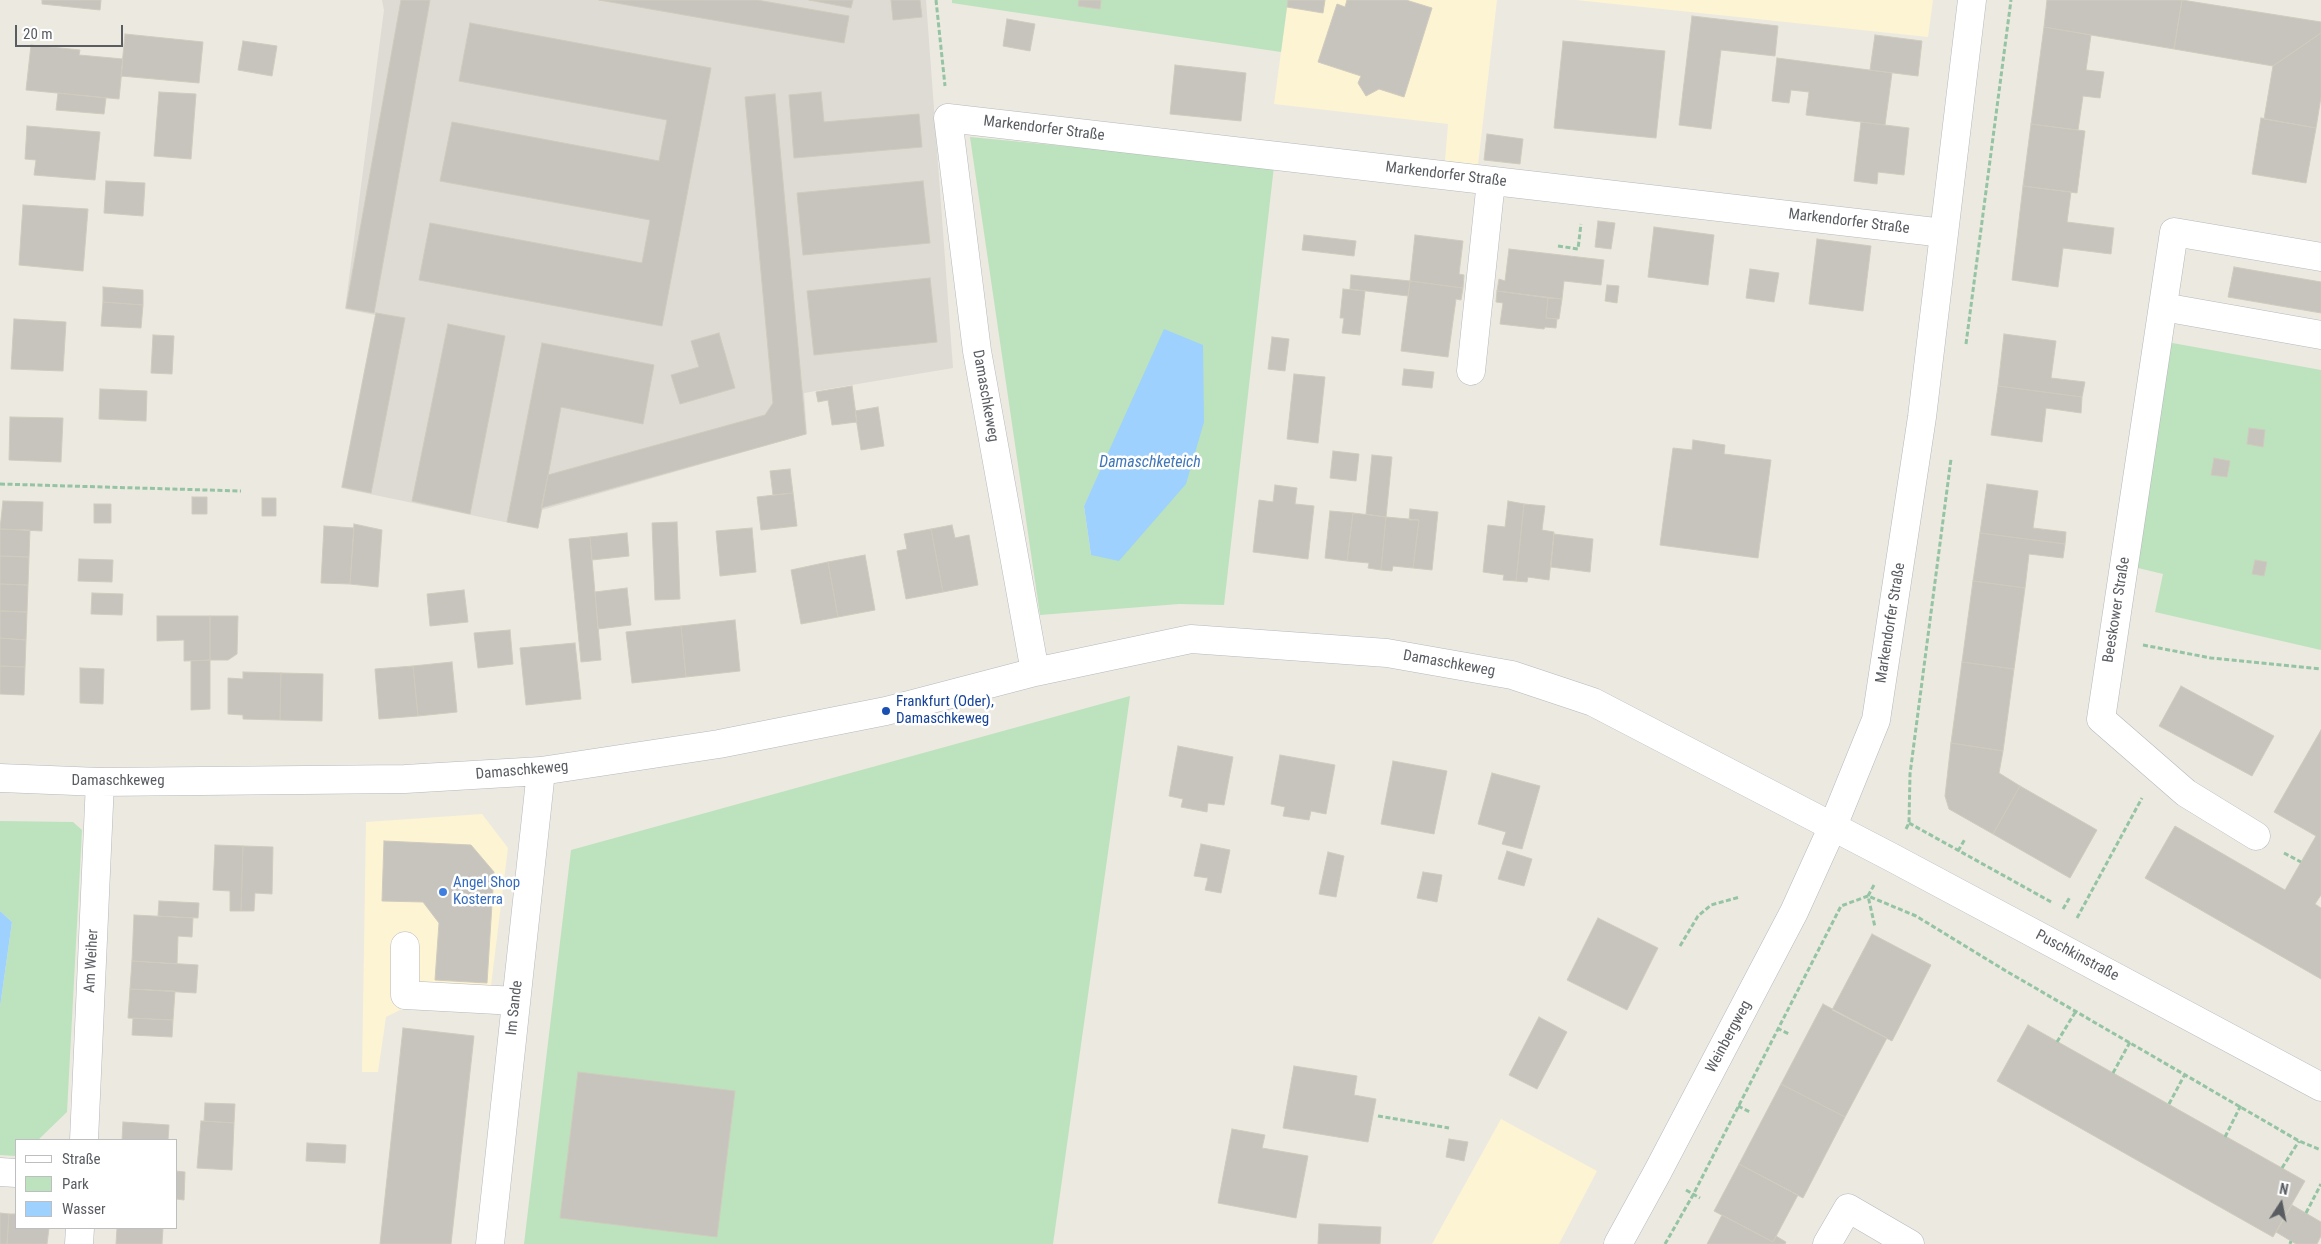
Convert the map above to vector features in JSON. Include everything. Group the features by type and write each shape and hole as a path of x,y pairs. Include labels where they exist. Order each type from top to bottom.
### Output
{"street":[{"name":"Markendorfer Straße","path":"1833,826 1876,720 1922,417 1972,0"},
{"name":"Markendorfer Straße","path":"948,118 1944,233"},
{"name":"Damaschkeweg","path":"948,118 977,351 1035,672"},
{"path":"1471,371 1491,181"},
{"name":"Beeskower Straße","path":"2256,836 2186,792 2101,719 2174,232 2321,257"},
{"path":"2163,307 2321,335"},
{"name":"Damaschkeweg","path":"0,778 100,782 405,779 541,771 719,744 858,717 1035,672 1191,639 1387,653 1512,675 1593,702 1833,826"},
{"name":"Im Sande","path":"490,1244 541,771"},
{"name":"Am Weiher","path":"84,1139 100,782"},
{"name":"Puschkinstraße","path":"1833,826 2321,1087"},
{"name":"Weinbergweg","path":"1618,1244 1657,1174 1794,912 1833,826"},
{"path":"405,946 405,995 516,1001"},
{"path":"0,1172 15,1173"},
{"path":"1827,1244 1848,1208 1910,1244"},
{"path":"79,1244 80,1229"}],"path":[{"path":"936,0 948,118"},
{"path":"1558,246 1578,249 1585,191"},
{"path":"0,484 241,491"},
{"path":"2113,639 2211,658 2321,669"},
{"path":"2077,918 2158,769"},
{"path":"1958,851 1965,839"},
{"path":"1665,1244 1693,1194 1841,906 1868,896 1891,856"},
{"path":"1868,896 1876,927"},
{"path":"1868,896 1916,916 2299,1140 2321,1150"},
{"path":"1680,946 1698,916 1710,906 1740,897"},
{"path":"2063,910 2070,897"},
{"path":"2057,1042 2076,1010"},
{"path":"1777,1028 1789,1034"},
{"path":"2113,1073 2130,1042"},
{"path":"2169,1104 2185,1074"},
{"path":"1738,1106 1750,1112"},
{"path":"2225,1136 2241,1106"},
{"path":"1378,1116 1449,1128"},
{"path":"2282,1168 2299,1140"},
{"path":"2306,1213 2321,1184"}],"shaded area":[{"path":"382,0 926,0 953,368 804,393 807,434 542,510 538,529 341,488 375,315 345,309 384,10"},
{"path":"1288,0 1497,0 1478,165 1445,161 1448,124 1274,104"},
{"path":"1576,0 1933,0 1928,37"},
{"path":"482,814 508,848 488,1010 406,1007 386,1017 378,1072 362,1072 366,822"},
{"path":"1501,1119 1597,1171 1559,1244 1432,1244"}],"green space":[{"path":"952,0 1288,0 1281,52 952,3"},
{"path":"970,137 1274,166 1224,605 1179,604 1040,615","holes":["1125,419 1091,555 1084,506"]},
{"path":"2167,342 2321,370 2321,650 2155,612 2163,574 2134,567"},
{"path":"1130,696 1053,1244 524,1244 571,850"},
{"path":"0,821 73,822 82,830 67,1112 39,1139 15,1139 15,1156 0,1155 0,1007 12,922 0,911"}],"water":[{"name":"Damaschketeich","path":"1164,329 1203,345 1204,422 1186,484 1119,561 1091,555 1084,506"},
{"path":"0,911 12,922 0,1007"}],"building":[{"path":"42,0 101,0 100,10 42,4"},
{"path":"401,0 430,0 374,313 346,308"},
{"path":"599,0 757,0 849,16 844,43"},
{"path":"809,0 853,0 851,8"},
{"path":"891,0 920,0 922,17 893,20"},
{"path":"1079,0 1101,0 1100,9 1078,6"},
{"path":"1288,0 1325,0 1323,13 1287,7"},
{"path":"1347,0 1406,0 1432,8 1404,97 1379,89 1366,96 1358,83 1361,76 1318,62 1337,4 1345,7"},
{"path":"2047,0 2182,0 2174,49 2044,27"},
{"path":"2182,0 2321,22 2321,33 2273,66 2174,49"},
{"path":"1692,16 1778,26 1775,56 1721,50 1711,129 1679,125"},
{"path":"1007,19 1035,24 1030,51 1003,46"},
{"path":"470,23 711,68 662,326 419,280 430,223 642,263 650,220 440,181 452,122 659,161 667,120 459,81"},
{"path":"2044,27 2091,35 2086,70 2104,72 2100,98 2083,96 2078,130 2031,124"},
{"path":"2321,33 2321,97 2316,128 2264,119 2273,66"},
{"path":"125,34 203,42 199,83 121,76"},
{"path":"1875,35 1922,41 1918,76 1870,70"},
{"path":"243,41 277,46 272,76 238,70"},
{"path":"1563,41 1665,51 1656,138 1554,128"},
{"path":"31,45 80,50 79,55 123,59 119,99 26,90"},
{"path":"1777,58 1892,73 1885,125 1806,115 1809,92 1791,90 1789,103 1772,101"},
{"path":"1175,65 1246,73 1241,121 1170,114"},
{"path":"159,92 196,94 191,159 154,156"},
{"path":"821,92 824,122 919,114 922,147 794,158 789,95"},
{"path":"58,93 106,98 104,114 56,110"},
{"path":"775,94 806,434 541,508 548,475 765,415 773,403 745,97"},
{"path":"2261,118 2316,128 2306,183 2252,174"},
{"path":"1861,122 1909,128 1904,175 1878,172 1877,184 1854,181"},
{"path":"2031,124 2085,131 2077,193 2023,186"},
{"path":"27,126 100,132 95,180 34,175 36,160 25,159"},
{"path":"1487,134 1523,139 1520,164 1484,160"},
{"path":"106,181 145,183 143,216 104,213"},
{"path":"923,181 930,243 803,255 797,193"},
{"path":"2023,186 2071,192 2067,222 2114,228 2111,254 2063,248 2058,287 2012,280"},
{"path":"23,205 88,209 83,271 19,265"},
{"path":"1598,221 1615,223 1611,249 1595,247"},
{"path":"1654,227 1714,235 1708,285 1648,277"},
{"path":"1304,235 1356,241 1354,256 1302,250"},
{"path":"1415,235 1463,241 1459,274 1464,275 1463,288 1410,281"},
{"path":"1817,239 1871,246 1863,311 1809,304"},
{"path":"1509,249 1604,260 1601,285 1564,281 1562,299 1497,291 1499,279 1505,281"},
{"path":"2234,267 2321,282 2321,313 2228,297"},
{"path":"1750,269 1779,273 1774,302 1746,298"},
{"path":"1351,275 1410,281 1408,296 1350,289"},
{"path":"930,278 937,342 814,355 807,291"},
{"path":"1410,281 1463,288 1461,300 1456,299 1448,357 1401,351"},
{"path":"1607,285 1619,286 1617,303 1605,301"},
{"path":"103,287 143,290 143,305 103,302"},
{"path":"1343,289 1365,291 1360,335 1342,333 1344,318 1340,318"},
{"path":"1497,291 1548,298 1546,318 1557,319 1556,328 1545,327 1544,329 1500,324 1503,303 1496,302"},
{"path":"1548,298 1562,299 1559,319 1546,318"},
{"path":"103,302 143,305 141,328 101,326"},
{"path":"376,313 405,318 371,493 342,487"},
{"path":"14,319 66,322 63,371 11,369"},
{"path":"448,324 505,336 470,514 412,501"},
{"path":"719,333 735,388 680,404 671,375 699,367 691,341"},
{"path":"2004,334 2056,341 2051,378 2085,382 2082,397 1998,386"},
{"path":"153,335 174,336 172,374 151,373"},
{"path":"1272,337 1289,339 1285,371 1268,369"},
{"path":"542,343 654,365 643,424 561,407 538,528 507,522"},
{"path":"1404,369 1434,372 1432,388 1402,385"},
{"path":"1294,374 1325,377 1318,443 1287,439"},
{"path":"852,386 857,422 832,425 828,400 818,402 816,392"},
{"path":"1998,386 2082,397 2081,413 2046,408 2042,442 1991,435"},
{"path":"100,389 147,391 146,421 99,419"},
{"path":"878,407 884,446 861,450 855,411"},
{"path":"10,417 63,418 61,462 9,460"},
{"path":"2249,428 2265,430 2263,447 2247,444"},
{"path":"1693,440 1725,445 1724,454 1771,460 1758,558 1660,545 1673,448 1692,450"},
{"path":"1333,451 1359,454 1356,481 1330,478"},
{"path":"1372,455 1392,457 1386,517 1366,514"},
{"path":"2214,458 2230,461 2227,477 2211,475"},
{"path":"790,469 793,493 773,495 770,471"},
{"path":"1987,484 2038,491 2033,528 2066,532 2065,544 1980,533"},
{"path":"1275,485 1297,488 1295,504 1314,506 1308,559 1253,552 1259,500 1273,502"},
{"path":"793,493 797,526 761,530 757,497"},
{"path":"192,497 207,497 207,514 192,514"},
{"path":"262,498 276,498 276,516 262,516"},
{"path":"3,501 43,502 42,531 0,529"},
{"path":"1508,501 1524,504 1516,581 1503,580 1504,575 1483,572 1488,525 1505,527"},
{"path":"94,504 111,504 111,523 94,523"},
{"path":"1524,504 1545,506 1542,530 1554,532 1549,580 1528,577 1527,582 1516,581"},
{"path":"1410,509 1438,512 1432,570 1413,568 1419,520 1409,520"},
{"path":"1330,511 1353,513 1347,561 1325,558"},
{"path":"1353,513 1386,517 1381,570 1368,568 1369,563 1347,561"},
{"path":"1386,517 1419,520 1413,568 1393,566 1392,571 1381,570"},
{"path":"677,522 680,599 655,600 652,523"},
{"path":"354,524 382,530 378,587 350,584"},
{"path":"952,525 955,538 969,535 978,585 943,592 931,529"},
{"path":"324,526 354,528 350,584 321,583"},
{"path":"752,528 756,572 720,576 716,531"},
{"path":"0,529 30,530 29,557 0,556"},
{"path":"931,529 943,592 906,599 897,551 907,549 904,534"},
{"path":"627,533 629,556 592,560 590,537"},
{"path":"1980,533 2065,544 2063,558 2029,554 2025,588 1973,581"},
{"path":"1554,534 1593,539 1590,572 1551,567"},
{"path":"590,537 601,660 581,662 569,539"},
{"path":"865,555 875,610 838,617 828,562"},
{"path":"0,556 29,557 28,585 0,584"},
{"path":"79,559 113,560 112,582 78,581"},
{"path":"2255,560 2267,562 2264,576 2252,574"},
{"path":"828,562 838,617 801,624 791,570"},
{"path":"1973,581 2025,588 2014,669 1962,662"},
{"path":"0,584 28,585 27,612 0,611"},
{"path":"627,588 631,625 598,629 595,592"},
{"path":"464,590 468,622 430,626 427,594"},
{"path":"92,593 123,594 122,615 91,614"},
{"path":"0,611 27,612 26,640 0,638"},
{"path":"157,616 210,616 210,660 184,661 184,640 157,641"},
{"path":"210,616 238,616 237,654 228,660 210,660"},
{"path":"735,620 740,671 686,677 681,626"},
{"path":"681,626 686,677 632,683 626,632"},
{"path":"510,630 513,664 478,668 474,633"},
{"path":"0,638 26,640 25,667 0,666"},
{"path":"575,643 581,699 526,705 520,648"},
{"path":"210,660 210,709 191,710 191,661"},
{"path":"452,662 457,712 418,716 413,666"},
{"path":"1962,662 2014,669 2003,751 1951,743"},
{"path":"0,666 25,667 24,695 0,694"},
{"path":"413,666 418,716 379,719 375,669"},
{"path":"80,668 104,669 103,704 80,703"},
{"path":"243,672 281,673 280,720 243,719 243,715 228,714 228,678 243,679"},
{"path":"281,673 323,674 322,721 280,720"},
{"path":"2181,686 2274,736 2252,776 2159,726"},
{"path":"2321,730 2321,895 2315,904 2321,908 2321,979 2145,878 2175,826 2285,890 2316,836 2274,812"},
{"path":"1951,743 2003,751 1999,773 2020,786 1993,834 1949,809 1945,796"},
{"path":"1178,746 1233,757 1224,805 1208,803 1207,812 1181,807 1183,799 1169,796"},
{"path":"1280,755 1335,765 1326,814 1311,811 1309,820 1283,816 1285,807 1271,804"},
{"path":"1393,761 1447,771 1434,834 1381,824"},
{"path":"1492,773 1540,786 1522,849 1502,844 1506,832 1478,824"},
{"path":"2020,786 2097,830 2070,878 1993,834"},
{"path":"384,841 471,845 494,872 487,983 435,980 439,923 423,902 382,901"},
{"path":"1201,844 1230,850 1221,893 1205,890 1208,878 1194,876"},
{"path":"215,845 243,846 241,911 230,911 230,891 213,890"},
{"path":"243,846 273,847 272,894 255,893 254,911 241,911"},
{"path":"1507,851 1532,859 1524,886 1498,879"},
{"path":"1328,852 1344,856 1336,897 1319,894"},
{"path":"1423,872 1442,875 1437,902 1417,898"},
{"path":"159,901 199,903 198,918 158,916"},
{"path":"134,915 193,918 192,937 178,936 177,964 132,961"},
{"path":"1598,918 1658,948 1627,1010 1567,980"},
{"path":"1872,934 1931,965 1892,1041 1832,1010"},
{"path":"132,961 198,965 196,993 130,989"},
{"path":"130,989 175,991 173,1020 128,1018"},
{"path":"1823,1004 1887,1038 1845,1117 1781,1084"},
{"path":"1539,1017 1567,1032 1537,1089 1509,1075"},
{"path":"133,1018 173,1020 172,1037 132,1035"},
{"path":"2028,1025 2305,1181 2273,1237 1997,1081"},
{"path":"403,1028 474,1036 451,1244 380,1244"},
{"path":"1294,1066 1357,1076 1354,1095 1376,1099 1368,1142 1283,1128"},
{"path":"578,1072 735,1091 717,1237 560,1218"},
{"path":"1781,1084 1845,1117 1803,1198 1739,1164"},
{"path":"205,1103 235,1104 234,1123 204,1121"},
{"path":"201,1121 234,1123 232,1170 197,1168"},
{"path":"123,1122 169,1125 168,1139 122,1139"},
{"path":"1232,1129 1265,1135 1262,1148 1308,1156 1296,1218 1218,1203"},
{"path":"1449,1139 1468,1142 1464,1161 1446,1157"},
{"path":"307,1143 346,1145 345,1163 306,1161"},
{"path":"1739,1164 1798,1195 1773,1242 1714,1211"},
{"path":"178,1171 185,1172 184,1200 178,1199"},
{"path":"2292,1205 2321,1222 2321,1236 2317,1244 2296,1244 2276,1232"},
{"path":"0,1213 9,1214 7,1244 0,1244"},
{"path":"9,1214 15,1214 15,1229 49,1229 47,1244 7,1244"},
{"path":"1722,1215 1773,1242 1776,1236 1786,1242 1785,1244 1707,1244"},
{"path":"1319,1224 1381,1227 1380,1244 1318,1244"},
{"path":"117,1229 163,1229 162,1244 116,1244"}],"place":[{"name":"Frankfurt (Oder), Damaschkeweg","path":"886,711"},
{"name":"Angel Shop Kosterra","path":"443,892"}]}
